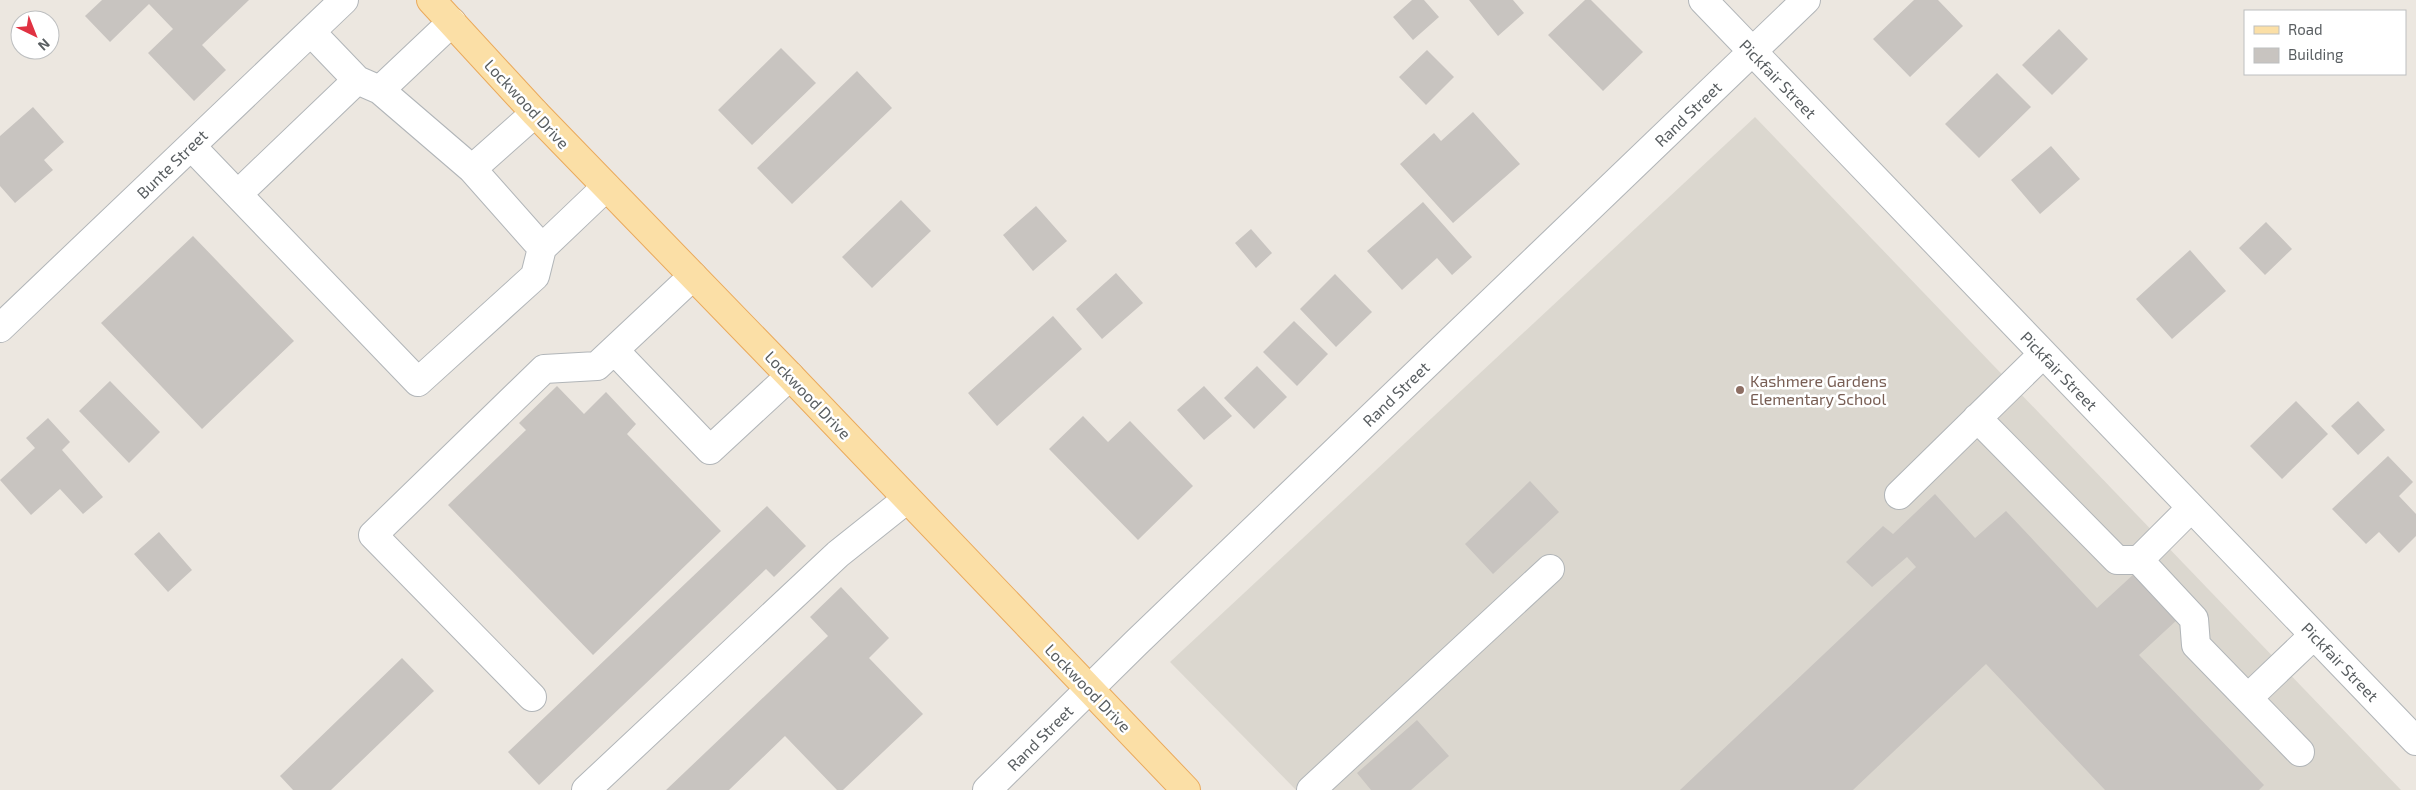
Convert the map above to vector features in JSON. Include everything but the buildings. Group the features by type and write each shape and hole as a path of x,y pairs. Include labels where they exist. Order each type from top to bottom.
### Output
{"main road":[{"name":"Lockwood Drive","path":"431,0 535,113 790,376 1186,790"}],"street":[{"name":"Bunte Street","path":"0,328 344,0"},
{"name":"Pickfair Street","path":"1703,0 2416,741"},
{"name":"Rand Street","path":"987,790 1088,689 1806,0"},
{"path":"238,194 368,85 452,22"},
{"path":"311,32 368,85 472,169 542,248"},
{"path":"472,169 535,113"},
{"path":"191,146 418,382 535,276 542,248 606,187"},
{"path":"532,697 372,535 544,370 597,366 693,276"},
{"path":"614,350 710,450 790,376"},
{"path":"1899,495 2043,354"},
{"path":"1977,418 2117,560 2139,560 2192,508"},
{"path":"586,790 838,554 907,498"},
{"path":"2139,560 2194,619 2196,645 2300,752"},
{"path":"1311,790 1550,569"},
{"path":"2248,698 2314,635"}],"shaded area":[{"name":"Kashmere Gardens Elementary School","path":"1755,117 2401,790 1296,790 1170,662"}],"place":[{"name":"Kashmere Gardens Elementary School","path":"1740,390"}]}
